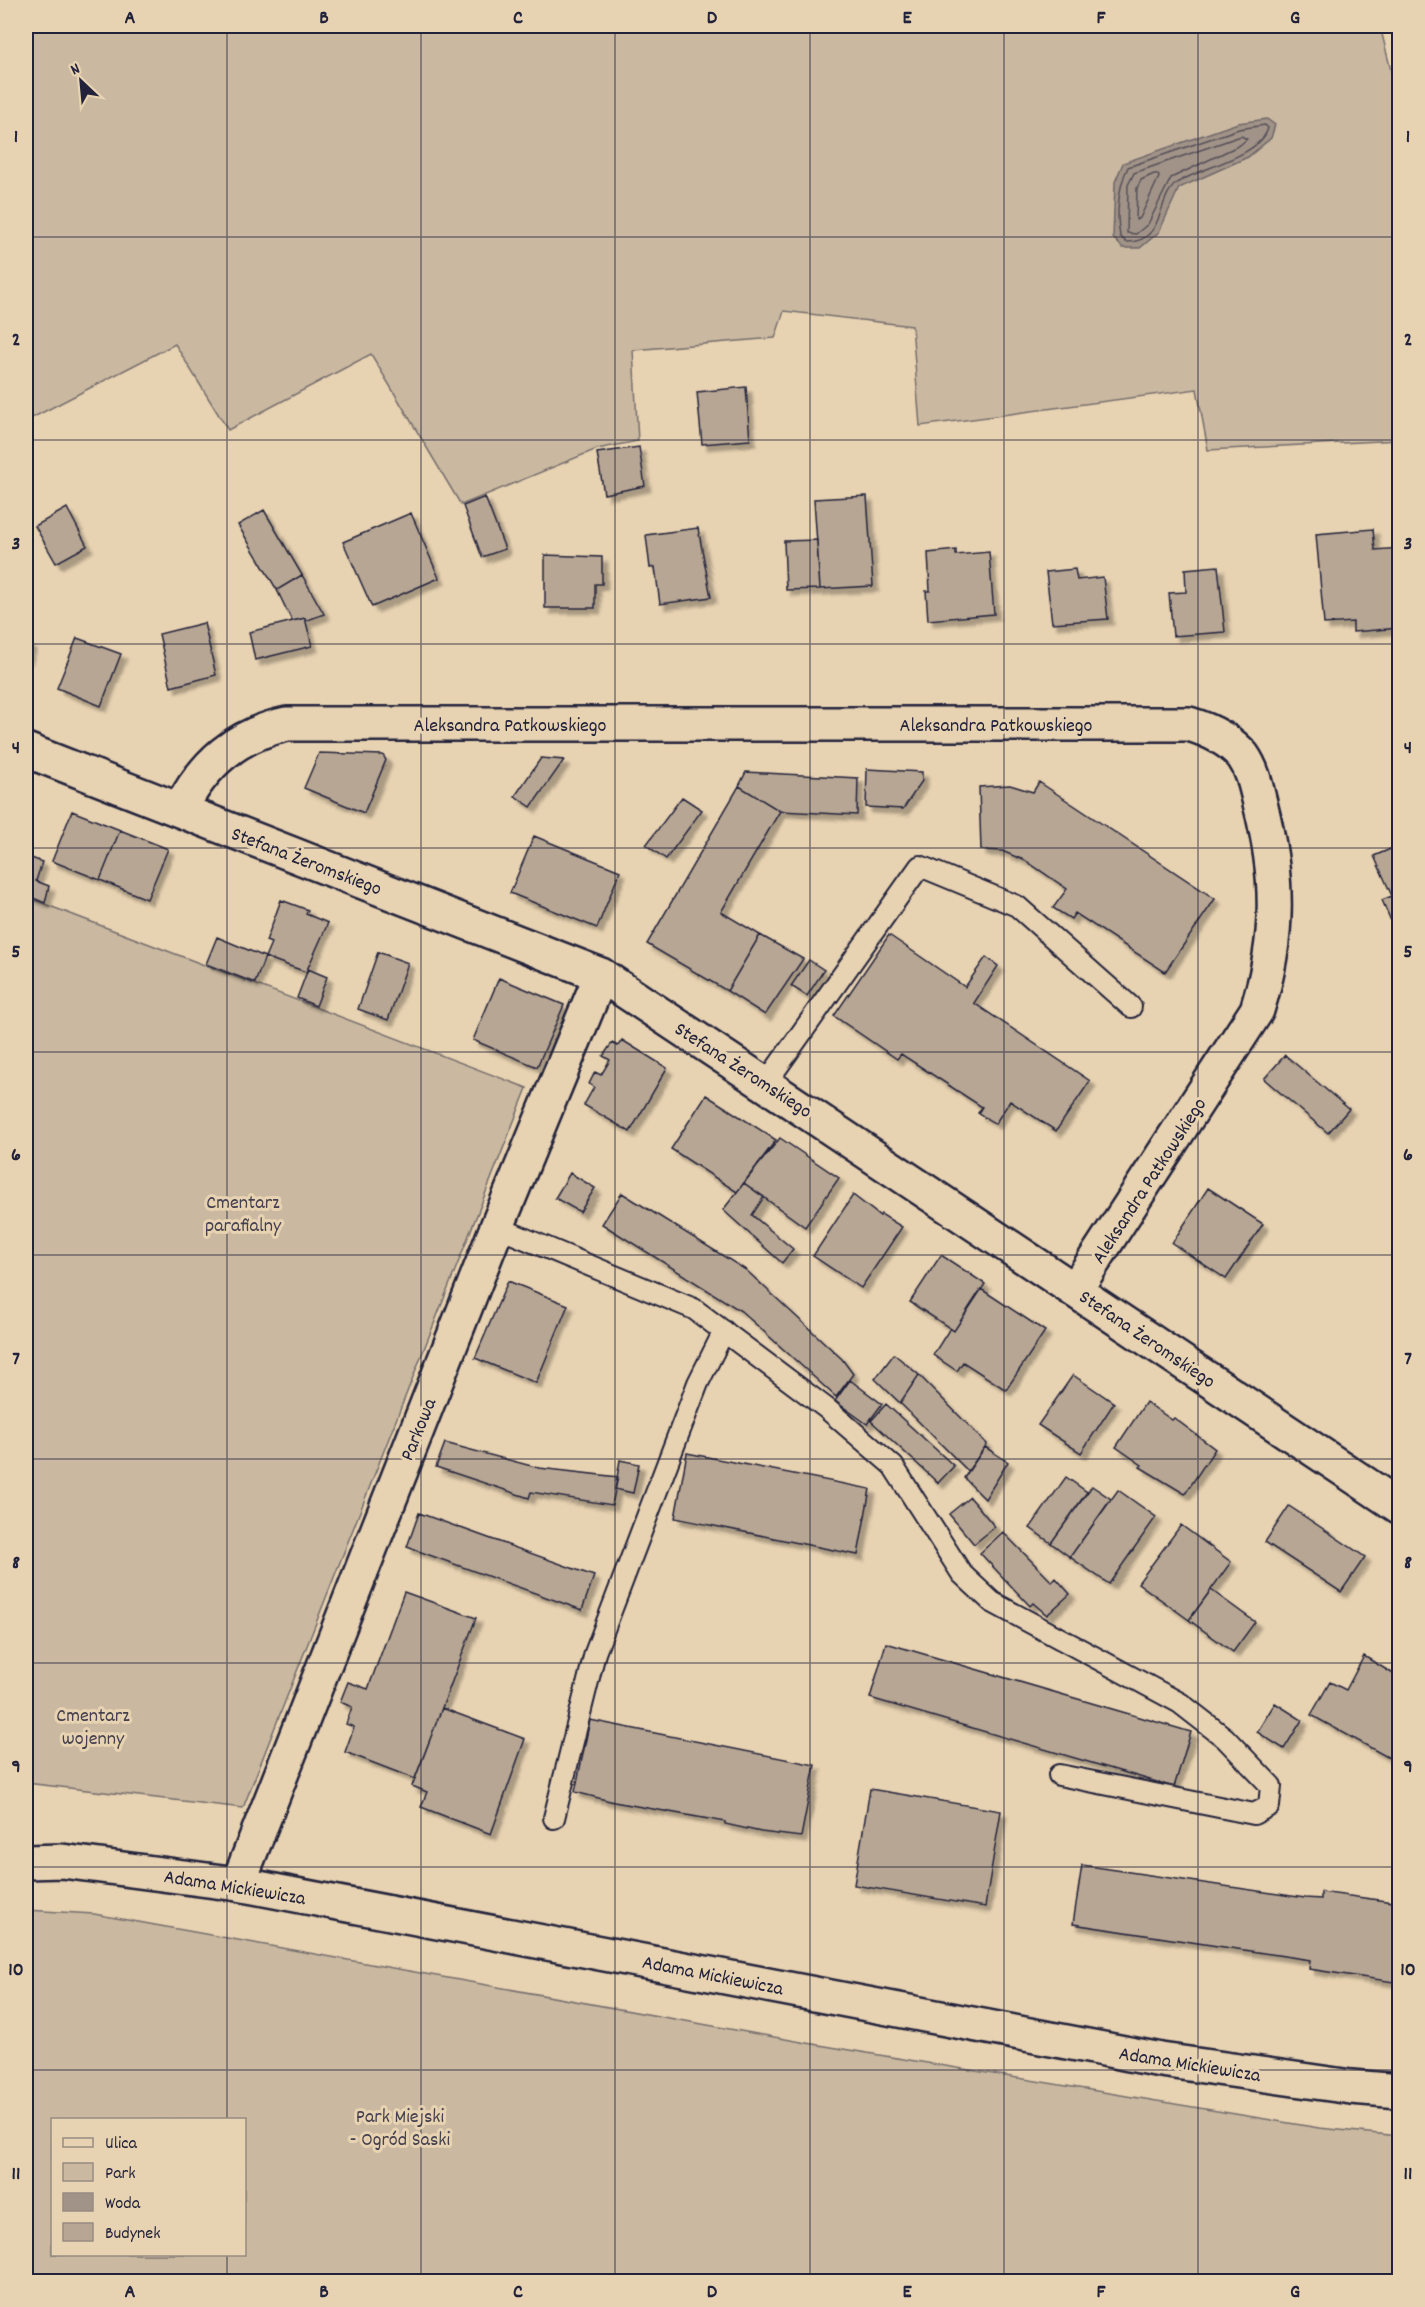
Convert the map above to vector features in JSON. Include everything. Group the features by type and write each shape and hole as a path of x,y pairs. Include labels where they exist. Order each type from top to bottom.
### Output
{"street":[{"name":"Aleksandra Patkowskiego","path":"180,810 189,792 212,763 238,741 260,730 287,724 1189,724 1218,735 1242,755 1251,769 1265,821 1275,882 1275,917 1269,970 1257,1010 1076,1290"},
{"name":"Stefana Żeromskiego","path":"26,750 601,975 1400,1507"},
{"name":"Parkowa","path":"238,1884 497,1227 601,975"},
{"name":"Adama Mickiewicza","path":"26,1862 62,1861 238,1884 1161,2060 1351,2087 1400,2091"}],"lane":[{"path":"766,1083 920,866 1017,906 1131,1007"},
{"path":"497,1227 694,1309 826,1408 893,1466 962,1574 992,1602 1180,1703 1225,1738 1271,1786 1269,1806 1254,1814 1059,1775"},
{"path":"554,1818 595,1653 698,1383 724,1331"}],"green space":[{"path":"26,26 1380,26 1400,107 1399,440 1208,450 1197,389 920,426 912,326 784,311 775,338 633,350 638,441 597,449 461,505 371,354 228,430 175,344 26,421"},
{"name":"Cmentarz parafialny","path":"26,897 527,1088 243,1808 26,1783"},
{"name":"Park Miejski - Ogród Saski","path":"26,1910 94,1914 807,2043 1319,2128 1399,2136 1399,2281 26,2281"}],"water":[{"path":"1267,119 1275,125 1271,138 1248,157 1179,188 1159,232 1140,248 1123,248 1113,238 1115,182 1123,163 1238,123"}],"building":[{"path":"746,387 750,440 702,444 697,392"},
{"path":"639,447 645,486 604,494 597,453"},
{"path":"867,496 873,586 820,589 814,499"},
{"path":"485,497 505,549 482,557 463,506"},
{"path":"67,508 87,546 56,563 35,526"},
{"path":"264,510 302,575 277,590 238,525"},
{"path":"411,513 439,578 372,607 343,542"},
{"path":"698,528 711,597 660,604 655,567 650,568 646,535"},
{"path":"1373,529 1375,550 1400,548 1400,628 1353,632 1353,622 1324,624 1316,534"},
{"path":"817,540 820,589 786,590 784,541"},
{"path":"956,550 956,555 989,552 994,614 928,620 926,591 930,591 928,553"},
{"path":"545,555 602,557 602,584 595,584 595,608 545,608"},
{"path":"1218,566 1225,632 1173,636 1169,593 1186,592 1185,569"},
{"path":"1075,569 1077,580 1103,577 1108,619 1052,623 1046,572"},
{"path":"302,575 324,614 305,621 305,618 292,621 277,590"},
{"path":"305,618 312,646 255,660 249,632"},
{"path":"204,623 216,675 171,687 159,634"},
{"path":"77,638 121,654 101,706 57,688"},
{"path":"26,642 31,644 26,659"},
{"path":"319,753 383,755 386,760 364,813 304,788"},
{"path":"541,758 564,760 531,807 515,796"},
{"path":"867,769 922,772 922,781 903,809 866,807"},
{"path":"746,772 858,778 857,815 780,811 739,786"},
{"path":"1039,782 1215,899 1165,972 1075,913 1071,919 1053,908 1067,889 1026,861 1002,851 981,850 979,787 1010,785 1033,792"},
{"path":"739,786 780,811 721,912 760,935 727,991 647,944"},
{"path":"682,797 702,810 666,859 646,845"},
{"path":"72,811 120,830 100,880 52,861"},
{"path":"120,830 168,849 147,899 100,880"},
{"path":"534,836 620,871 597,928 510,893"},
{"path":"1400,845 1400,942 1382,900 1392,896 1374,856"},
{"path":"26,856 42,862 36,881 49,886 45,903 26,895"},
{"path":"281,900 308,910 306,914 328,923 306,972 265,957 271,943 266,941"},
{"path":"760,935 803,959 765,1015 727,991"},
{"path":"889,935 965,987 986,957 998,966 974,1003 1090,1081 1056,1131 1010,1101 995,1124 978,1113 982,1107 901,1054 897,1059 834,1016"},
{"path":"217,937 265,957 255,983 206,964"},
{"path":"378,952 408,963 388,1020 358,1009"},
{"path":"809,960 824,970 807,996 791,986"},
{"path":"308,969 327,977 316,1006 297,998"},
{"path":"499,978 564,1005 537,1067 473,1040"},
{"path":"622,1040 667,1068 630,1132 584,1105 594,1087 589,1084 595,1072 601,1075 610,1060 603,1056 612,1043 618,1046"},
{"path":"1285,1055 1349,1109 1328,1133 1264,1079"},
{"path":"706,1095 776,1140 737,1192 671,1149"},
{"path":"780,1138 839,1178 805,1227 744,1183"},
{"path":"570,1173 595,1188 580,1212 555,1198"},
{"path":"744,1183 764,1197 752,1215 793,1249 782,1263 723,1210"},
{"path":"1208,1188 1263,1224 1226,1279 1172,1243"},
{"path":"622,1193 746,1270 842,1359 853,1374 836,1397 741,1311 602,1224"},
{"path":"853,1195 880,1216 881,1214 902,1227 861,1288 813,1256"},
{"path":"941,1255 985,1284 954,1331 910,1302"},
{"path":"508,1281 568,1305 536,1383 475,1358"},
{"path":"981,1289 1045,1331 1006,1390 963,1362 957,1371 933,1355 950,1328 954,1331"},
{"path":"894,1354 919,1375 900,1403 875,1379"},
{"path":"919,1375 987,1444 968,1471 900,1403"},
{"path":"1073,1375 1114,1403 1081,1453 1038,1425"},
{"path":"850,1380 882,1404 867,1424 835,1401"},
{"path":"1146,1402 1172,1420 1174,1418 1215,1449 1185,1494 1140,1467 1142,1465 1116,1447"},
{"path":"886,1404 954,1466 938,1483 871,1421"},
{"path":"445,1443 539,1468 618,1477 612,1505 531,1492 529,1498 436,1467"},
{"path":"985,1447 1008,1462 985,1499 964,1478"},
{"path":"687,1453 870,1489 858,1555 675,1518"},
{"path":"620,1460 639,1464 633,1493 615,1489"},
{"path":"1066,1477 1087,1492 1051,1543 1030,1528"},
{"path":"1092,1486 1111,1499 1070,1557 1051,1543"},
{"path":"1118,1490 1156,1517 1109,1584 1070,1557"},
{"path":"970,1497 995,1527 974,1544 949,1514"},
{"path":"1289,1506 1365,1557 1341,1592 1265,1542"},
{"path":"419,1513 594,1576 582,1610 407,1547"},
{"path":"1181,1525 1231,1562 1189,1620 1138,1583"},
{"path":"1003,1532 1052,1582 1056,1578 1070,1594 1047,1615 1033,1603 1030,1606 980,1553"},
{"path":"1211,1590 1255,1622 1233,1652 1189,1620"},
{"path":"404,1592 476,1618 415,1779 345,1752 354,1727 346,1724 352,1707 340,1702 348,1682 368,1689"},
{"path":"886,1643 1191,1732 1174,1787 870,1698"},
{"path":"1364,1656 1400,1678 1400,1764 1311,1715 1330,1682 1346,1690"},
{"path":"1275,1703 1302,1720 1284,1749 1257,1732"},
{"path":"442,1708 525,1739 491,1834 421,1807 427,1792 412,1786"},
{"path":"590,1720 815,1765 801,1837 761,1832 725,1824 725,1822 614,1802 575,1792"},
{"path":"870,1789 1001,1811 985,1907 854,1885"},
{"path":"1082,1865 1305,1898 1321,1899 1321,1892 1400,1903 1400,1983 1309,1969 1310,1960 1073,1924"}],"park label":[{"name":"Cmentarz wojenny","path":"93,1726"}]}
